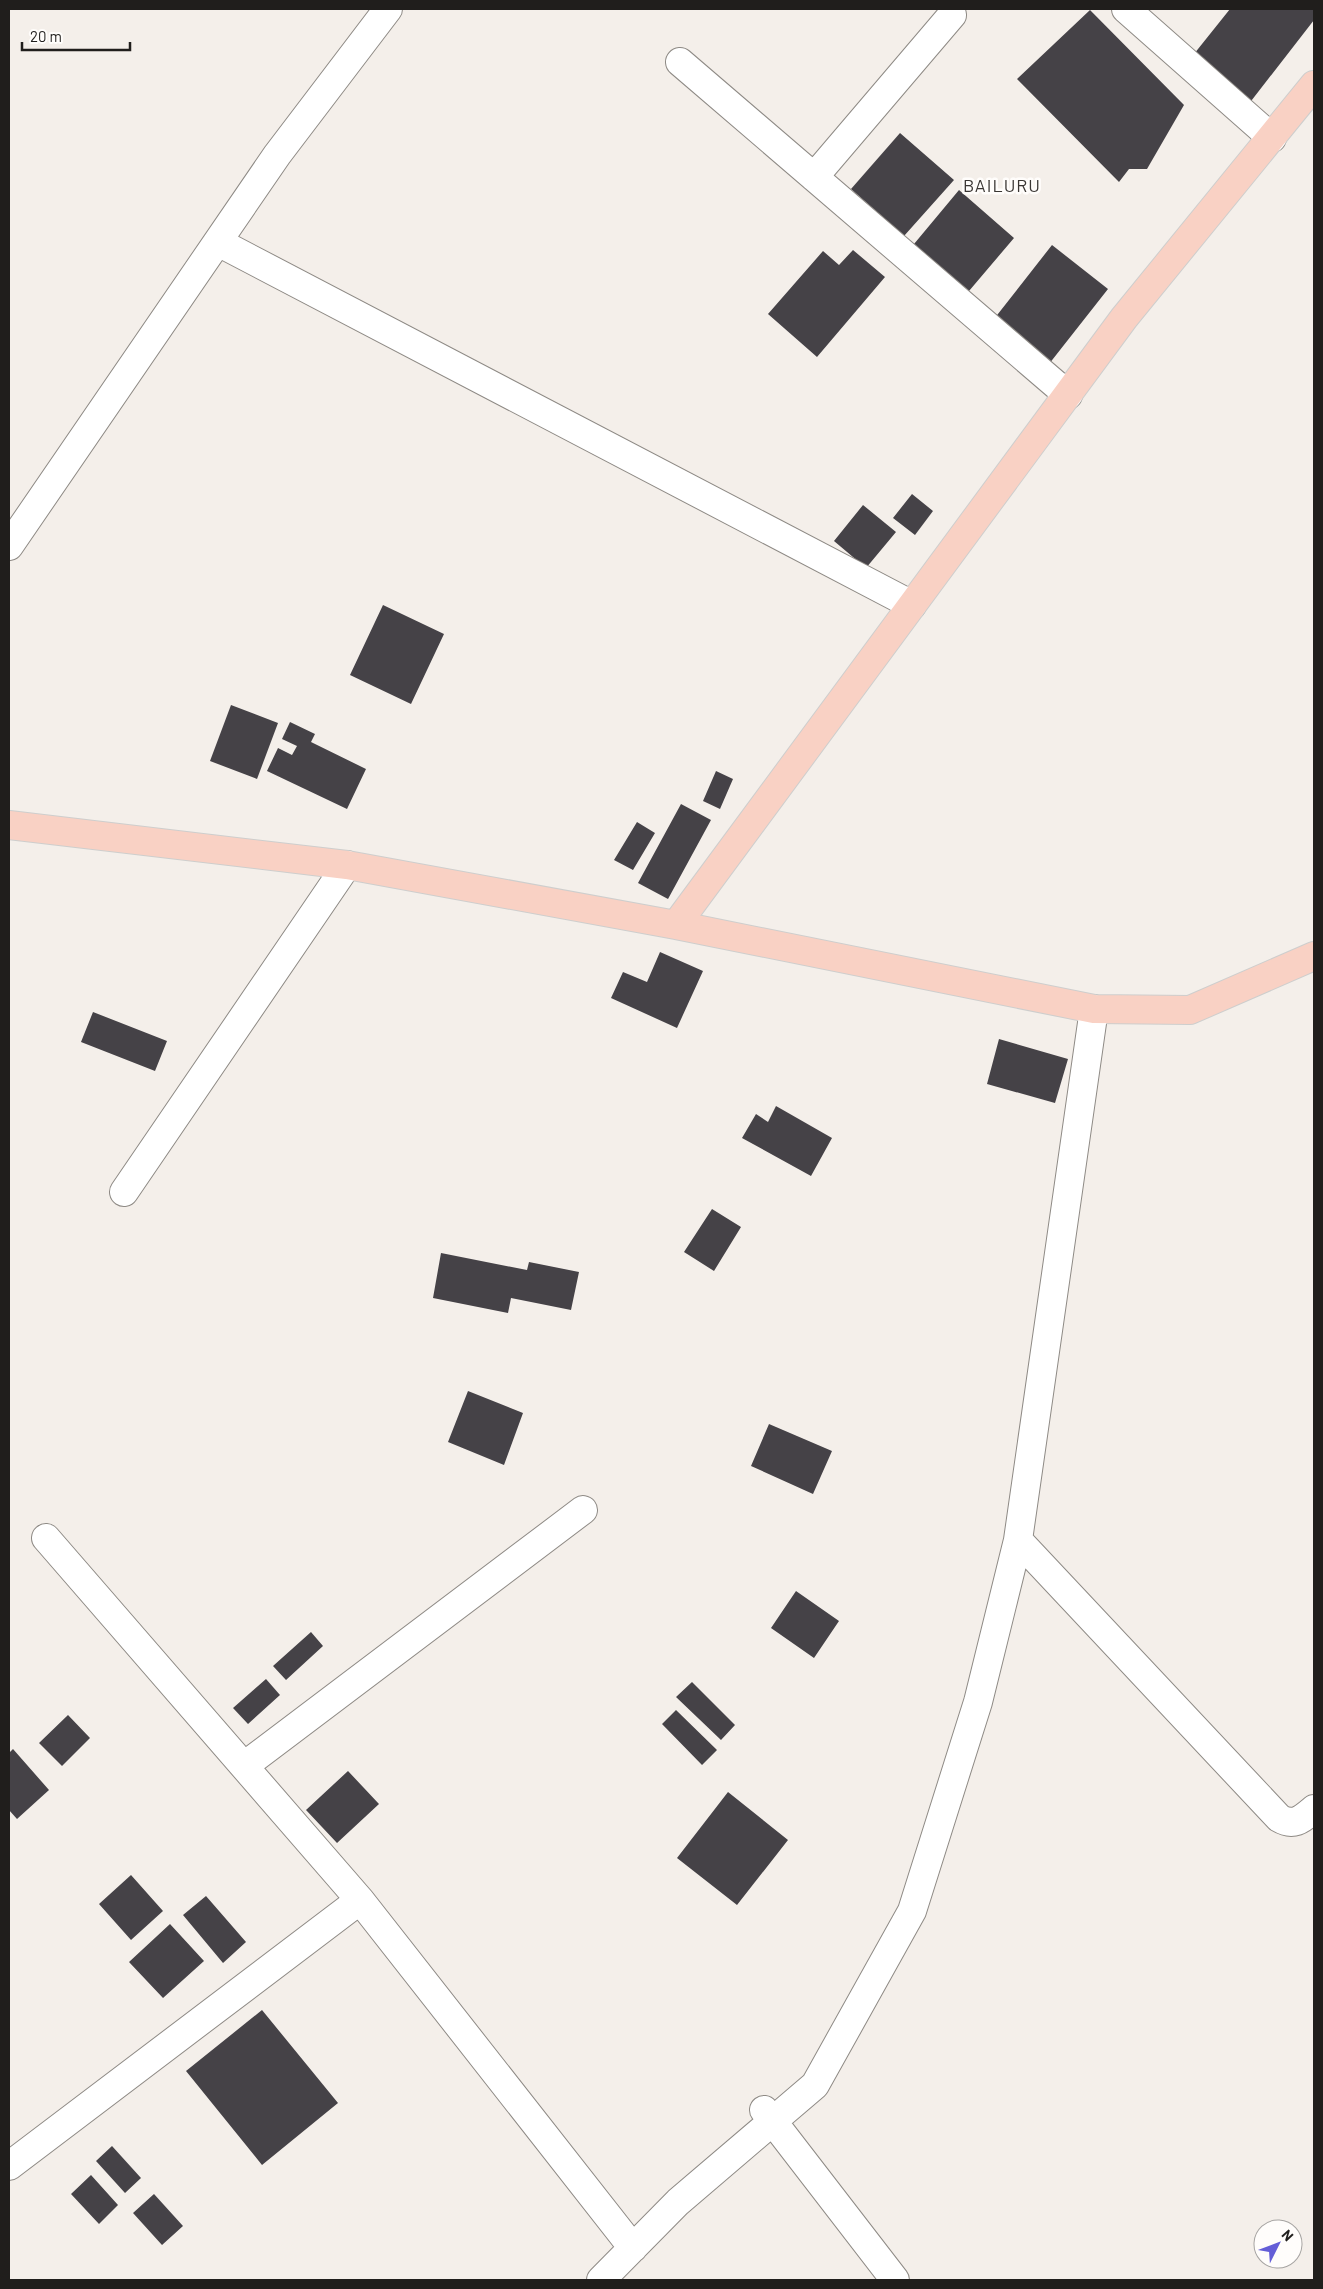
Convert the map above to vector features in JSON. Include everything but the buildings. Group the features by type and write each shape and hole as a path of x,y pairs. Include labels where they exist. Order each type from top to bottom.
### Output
{"main road":[{"path":"676,924 1124,318 1314,85"},
{"path":"9,826 347,865 676,924 1094,1008 1190,1010 1314,956"}],"street":[{"path":"9,546 277,155 388,9"},
{"path":"1126,9 1272,138"},
{"path":"814,177 952,15"},
{"path":"680,62 1068,395"},
{"path":"218,242 912,605"},
{"path":"124,1192 347,865"},
{"path":"601,2280 678,2202 768,2116 815,2085 912,1911 978,1702 1018,1540 1094,1008"},
{"path":"244,1766 583,1510"},
{"path":"46,1538 360,1900 633,2248"},
{"path":"1018,1540 1278,1818 1290,1823 1297,1823 1314,1809"},
{"path":"9,2166 360,1900"},
{"path":"768,2116 895,2280"}],"district":[{"name":"BAILURU","path":"1002,186"}]}
